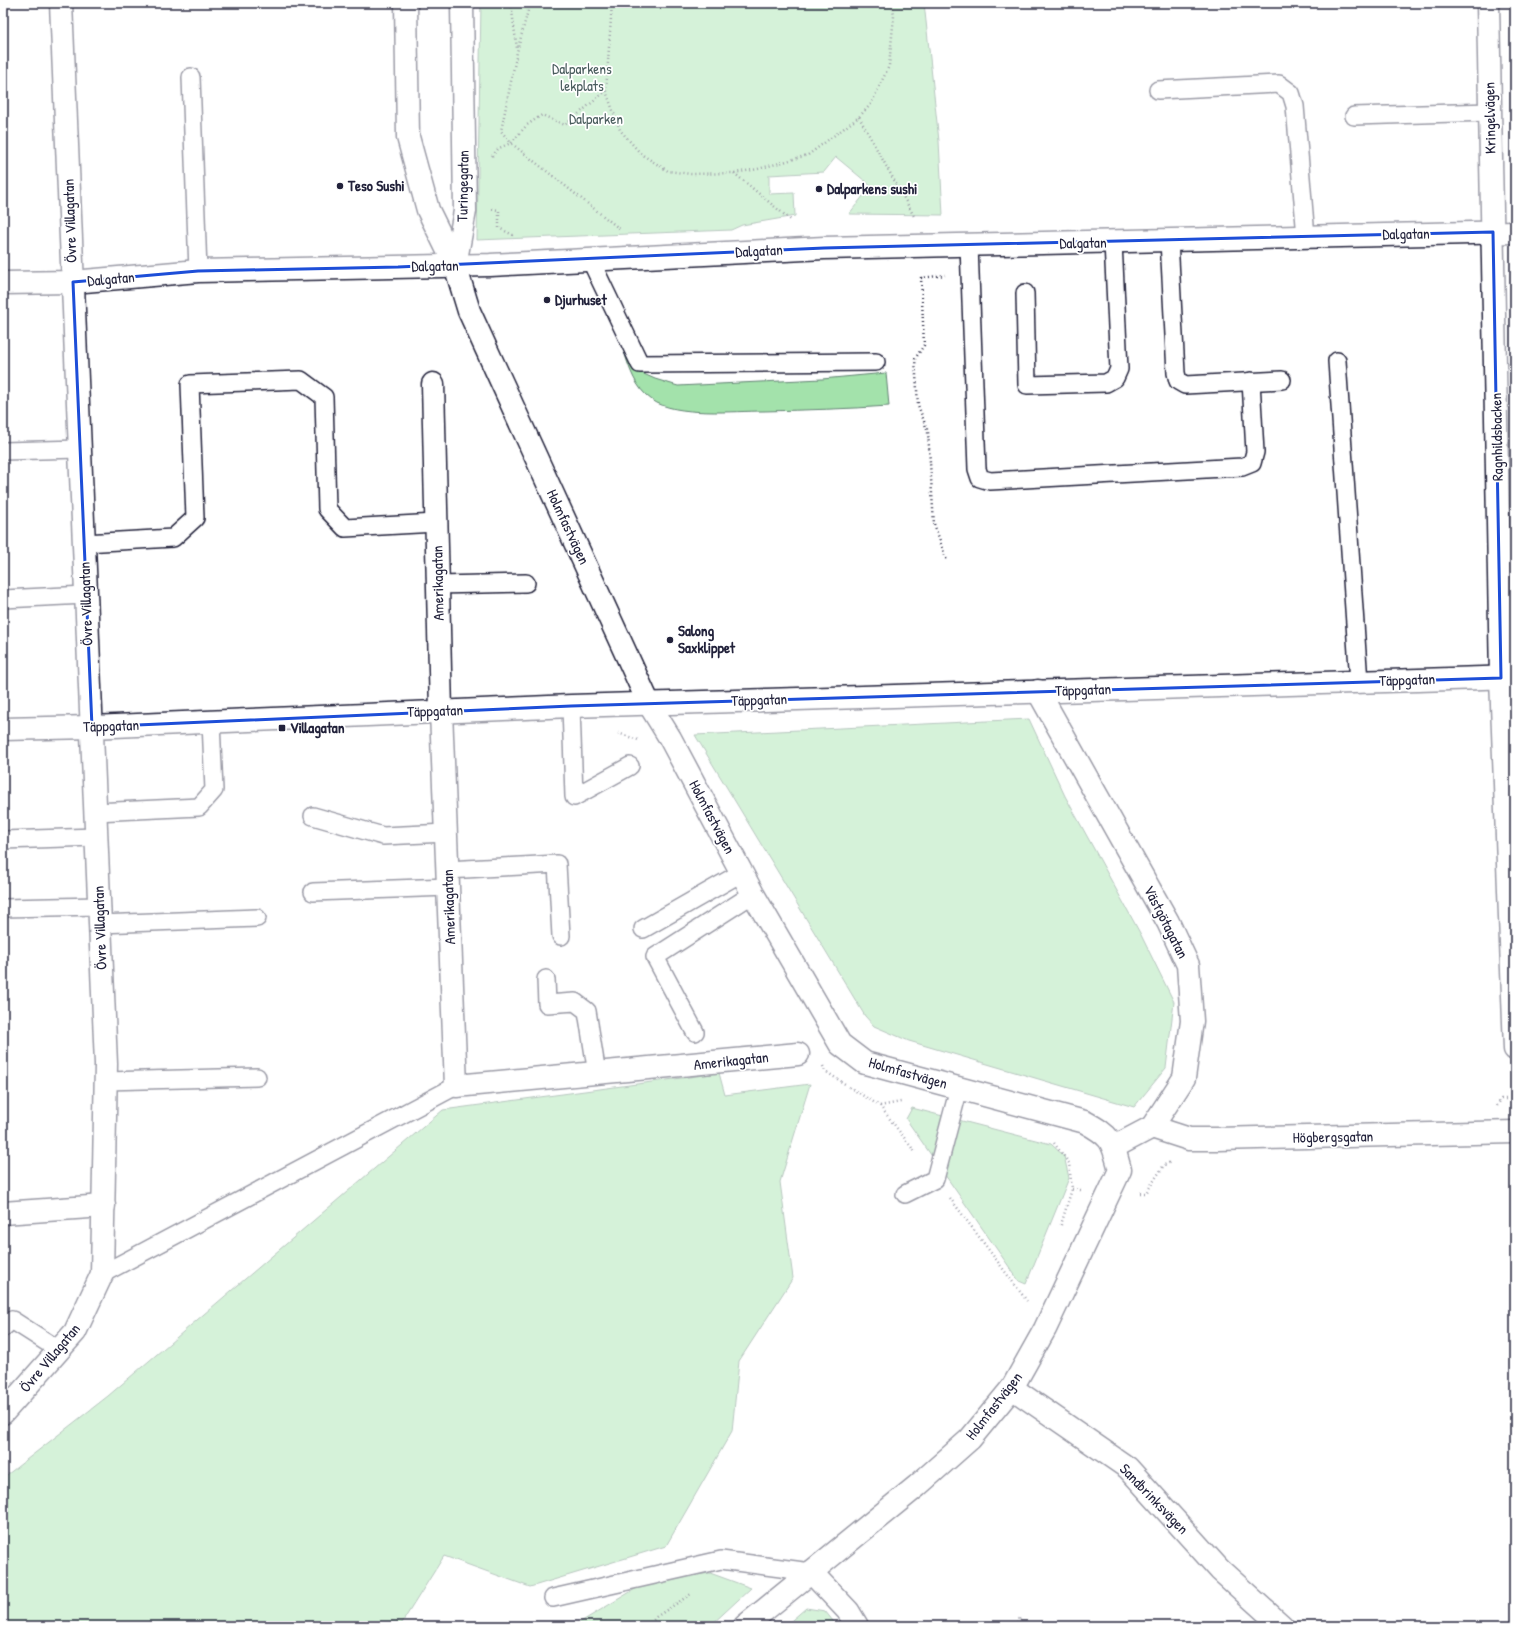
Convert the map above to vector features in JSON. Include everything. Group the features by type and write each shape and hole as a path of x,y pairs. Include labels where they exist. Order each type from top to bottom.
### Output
{"street":[{"name":"Övre Villagatan","path":"3,1413 75,1332 102,1274 106,1081 61,3"},
{"name":"Turingegatan","path":"406,3 408,137 428,210 455,265"},
{"name":"Turingegatan","path":"455,265 465,211 462,3"},
{"name":"Kringelvägen","path":"1488,3 1493,232"},
{"name":"Ragnhildsbacken","path":"1493,232 1508,677 1515,1049"},
{"name":"Dalgatan","path":"3,283 73,282 198,271 455,265 824,248 1515,232"},
{"name":"Holmfastvägen","path":"455,265 469,312 648,704 670,738 753,894 840,1044 865,1063 1085,1122 1105,1133 1114,1147 1120,1170 1045,1329 1012,1388 970,1439 917,1486 745,1626"},
{"name":"Amerikagatan","path":"433,384 441,711 456,1086 798,1054"},
{"name":"Täppgatan","path":"3,729 92,727 595,705 1508,677"},
{"name":"Västgötagatan","path":"1038,691 1168,922 1188,965 1192,1020 1184,1078 1152,1127 1114,1147"},
{"name":"Högbergsgatan","path":"1152,1127 1189,1139 1515,1132"},
{"path":"3,1213 104,1206"},
{"name":"Sandbrinksvägen","path":"1012,1388 1128,1468 1220,1570 1282,1626"},
{"path":"811,1572 848,1611 856,1626"}],"lane":[{"path":"191,77 198,271"},
{"path":"1158,90 1279,84 1291,93 1295,106 1306,237"},
{"path":"1354,116 1490,112"},
{"path":"1169,240 1176,373 1178,381 1185,385 1282,380"},
{"path":"1025,294 1027,385 1106,383 1115,378 1119,369 1113,242"},
{"path":"969,245 977,469 980,478 990,481 1242,467 1252,463 1256,452 1251,381"},
{"path":"590,259 640,364 876,362"},
{"path":"1337,361 1359,682"},
{"path":"84,542 173,538 195,518 190,384 301,380 324,398 327,509 345,528 436,523"},
{"path":"3,451 80,449"},
{"path":"438,585 526,583"},
{"path":"3,599 86,595"},
{"path":"571,706 574,796 630,766"},
{"path":"95,812 199,807 214,790 211,722"},
{"path":"313,816 383,836 446,833"},
{"path":"3,840 96,837"},
{"path":"313,892 448,879 556,864 561,936"},
{"path":"643,929 742,873"},
{"path":"695,1032 655,957 753,894"},
{"path":"3,908 99,915 257,918"},
{"path":"546,979 547,1004 575,1002 587,1011 597,1074"},
{"path":"106,1081 257,1077"},
{"path":"102,1274 456,1086"},
{"path":"905,1194 935,1179 959,1088"},
{"path":"3,1328 12,1320 59,1350"},
{"path":"553,1598 721,1560 811,1572"}],"path":[{"path":"511,3 517,52"},
{"path":"530,3 517,52 501,131 511,143 622,230"},
{"path":"612,3 606,91 620,130 641,154 668,171 692,174 734,173 758,169 808,154 859,118 870,104 889,66 894,16 892,3"},
{"path":"499,148 511,143 527,125 542,115 565,125 606,91"},
{"path":"859,118 922,231 924,246 924,270 921,278 924,345 915,359 918,405 928,432 934,524 947,561"},
{"path":"734,173 824,248"},
{"path":"595,705 606,729 638,740 642,747"},
{"path":"819,1060 825,1071 861,1096 880,1106 1031,1305"},
{"path":"880,1106 902,1102"},
{"path":"1049,1138 1069,1163 1072,1189 1059,1232"},
{"path":"648,1626 656,1616 694,1592"},
{"path":"1015,1626 1020,1618"}],"highlighted area":[{"path":"1493,232 1501,678 571,706 92,727 73,282 198,271 398,267 824,248"}],"green space":[{"name":"Dalparken","path":"481,3 924,3 939,141 943,215 849,214 871,186 836,157 824,172 769,175 769,194 794,193 795,216 742,225 731,230 477,240"},
{"path":"623,348 637,371 655,379 678,386 822,379 886,373 889,406 722,412 676,409 652,400 641,390 630,370"},
{"path":"1029,719 1065,796 1140,933 1174,1002 1166,1068 1134,1107 909,1041 874,1026 865,1016 695,735"},
{"path":"719,1073 725,1095 810,1084 780,1182 793,1278 739,1361 732,1431 666,1546 530,1587 444,1556 400,1626 3,1626 3,1478 108,1396 443,1110"},
{"path":"912,1108 1051,1144 1064,1156 1069,1178 1026,1284 1019,1281 906,1119"},
{"path":"710,1573 751,1588 710,1626 574,1626 645,1583"},
{"path":"806,1608 825,1611 837,1626 785,1626"}],"place":[{"name":"Teso Sushi","path":"340,186"},
{"name":"Dalparkens sushi","path":"819,189"},
{"name":"Djurhuset","path":"547,300"},
{"name":"Salong Saxklippet","path":"670,640"},
{"name":"Villagatan","path":"282,728"}],"park label":[{"name":"Dalparkens lekplats","path":"582,78"}]}
